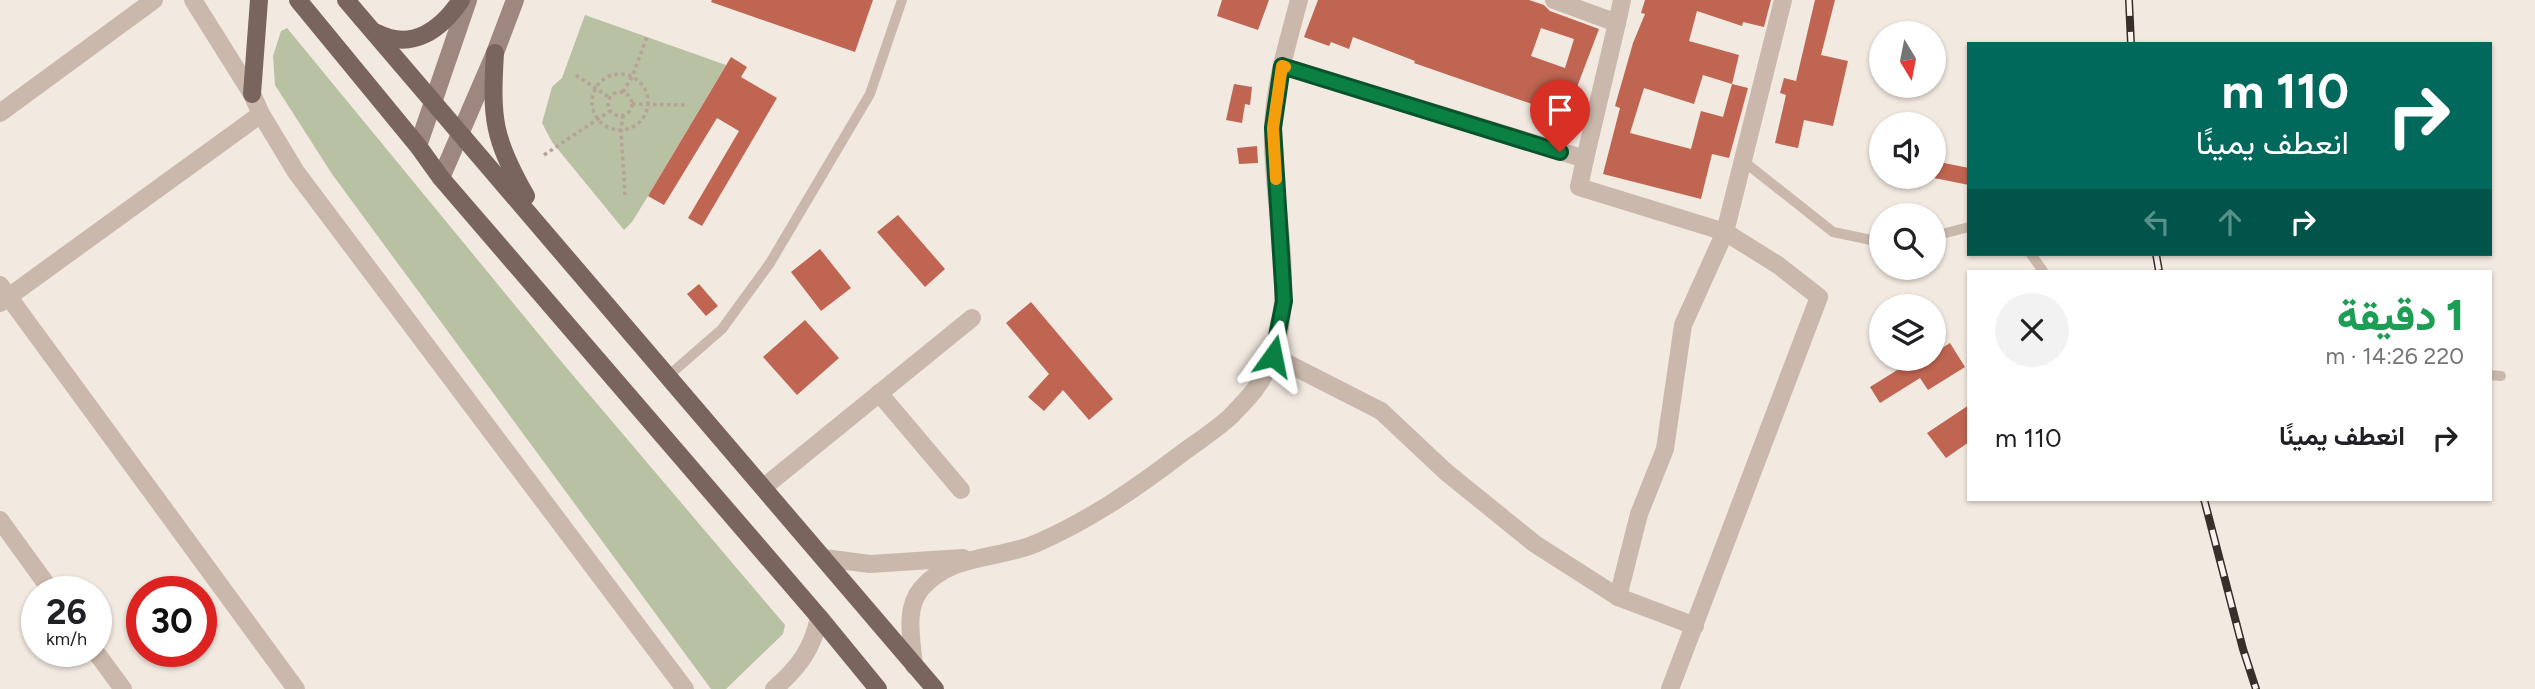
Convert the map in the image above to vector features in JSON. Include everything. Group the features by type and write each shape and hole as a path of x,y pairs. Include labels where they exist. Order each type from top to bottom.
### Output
{"main road":[{"path":"251,94 259,0"},
{"path":"298,0 418,146 441,178 878,689"},
{"path":"346,0 935,689"},
{"path":"371,31 397,41 417,38 438,27 461,0"},
{"path":"418,146 468,0"},
{"path":"441,178 495,53 514,0"},
{"path":"495,53 492,95 495,130 508,166 546,233"}],"street":[{"path":"0,113 154,0"},
{"path":"193,0 296,172 685,689"},
{"path":"824,558 870,564 970,558 1033,545 1096,514 1140,485 1228,418 1256,388 1273,356 1284,301 1273,128 1282,66 1299,0"},
{"path":"1555,0 1617,23"},
{"path":"1622,0 1579,187 1725,232 1778,265 1819,297 1670,689"},
{"path":"1618,597 1639,514 1665,449 1683,325 1725,232 1783,0"},
{"path":"1282,66 1585,159"},
{"path":"261,114 3,295 296,689"},
{"path":"764,487 972,317"},
{"path":"1273,356 1381,411 1446,472 1535,544 1618,597 1695,626"},
{"path":"879,393 961,490"},
{"path":"0,520 40,576"},
{"path":"914,666 911,623 914,600 929,582 970,558"},
{"path":"774,689 803,660 813,640 819,617"},
{"path":"107,667 123,689"}],"lane":[{"path":"667,377 722,329 770,262 870,93 902,0"},
{"path":"1742,160 1833,232 1869,240"},
{"path":"1946,233 1967,228"}],"path":[{"path":"623,92 632,77 647,37"},
{"path":"576,75 610,98"},
{"path":"610,76 632,77 643,85 648,103 642,121 634,127 621,130 607,127 598,119 592,106 596,88 610,76"},
{"path":"623,116 615,115 608,106 610,98 616,93 623,92 630,97 632,104 623,116 621,130 625,195"},
{"path":"632,104 688,105"},
{"path":"544,155 610,111"}],"green space":[{"path":"585,15 726,65 632,222 624,230 552,142 542,123 552,87 562,78"},
{"path":"287,28 560,360 785,625 783,634 726,689 711,689 332,174 275,85 273,56 281,31"}],"building":[{"path":"873,0 855,52 711,2"},
{"path":"1222,0 1269,0 1258,30 1217,16"},
{"path":"1318,0 1529,0 1544,5 1550,11 1599,29 1566,116 1414,63 1415,61 1353,37 1349,49 1331,42 1329,46 1304,37","holes":["1541,28 1574,39 1565,68 1531,56"]},
{"path":"1645,0 1771,0 1764,27 1743,22 1742,26 1697,11 1689,41 1739,55 1732,84 1748,88 1729,158 1712,154 1701,199 1603,174 1620,108 1615,106 1633,43 1645,14 1641,13","holes":["1703,75 1732,84 1723,117 1701,111 1691,149 1630,133 1644,88 1694,104"]},
{"path":"1815,0 1835,0 1821,55 1848,61 1833,126 1804,120 1798,148 1775,143 1786,95 1780,93 1784,78 1796,81"},
{"path":"731,57 747,67 741,77 777,98 702,226 688,218 739,131 717,118 664,205 648,196"},
{"path":"1234,84 1252,87 1250,105 1245,104 1242,123 1226,120"},
{"path":"1257,146 1258,163 1239,164 1237,148"},
{"path":"1946,163 1967,168 1967,185 1946,180"},
{"path":"898,215 945,269 925,287 877,232"},
{"path":"820,249 851,288 821,311 791,272"},
{"path":"699,284 718,306 706,316 687,294"},
{"path":"1031,302 1113,399 1089,420 1063,390 1044,411 1028,397 1049,374 1006,323"},
{"path":"805,320 839,358 797,395 763,357"},
{"path":"1950,343 1965,367 1928,390 1920,378 1880,403 1870,387 1896,371 1946,371 1946,346"},
{"path":"1967,406 1967,443 1946,458 1927,433"}],"railway":[{"path":"2129,0 2131,42"},
{"path":"2156,256 2159,270"},
{"path":"2205,501 2256,689"}],"slow traffic":[{"path":"1276,179 1273,128 1282,66 1285,67"}],"route":[{"path":"1273,356 1284,301 1273,128 1282,66 1560,152"}]}
